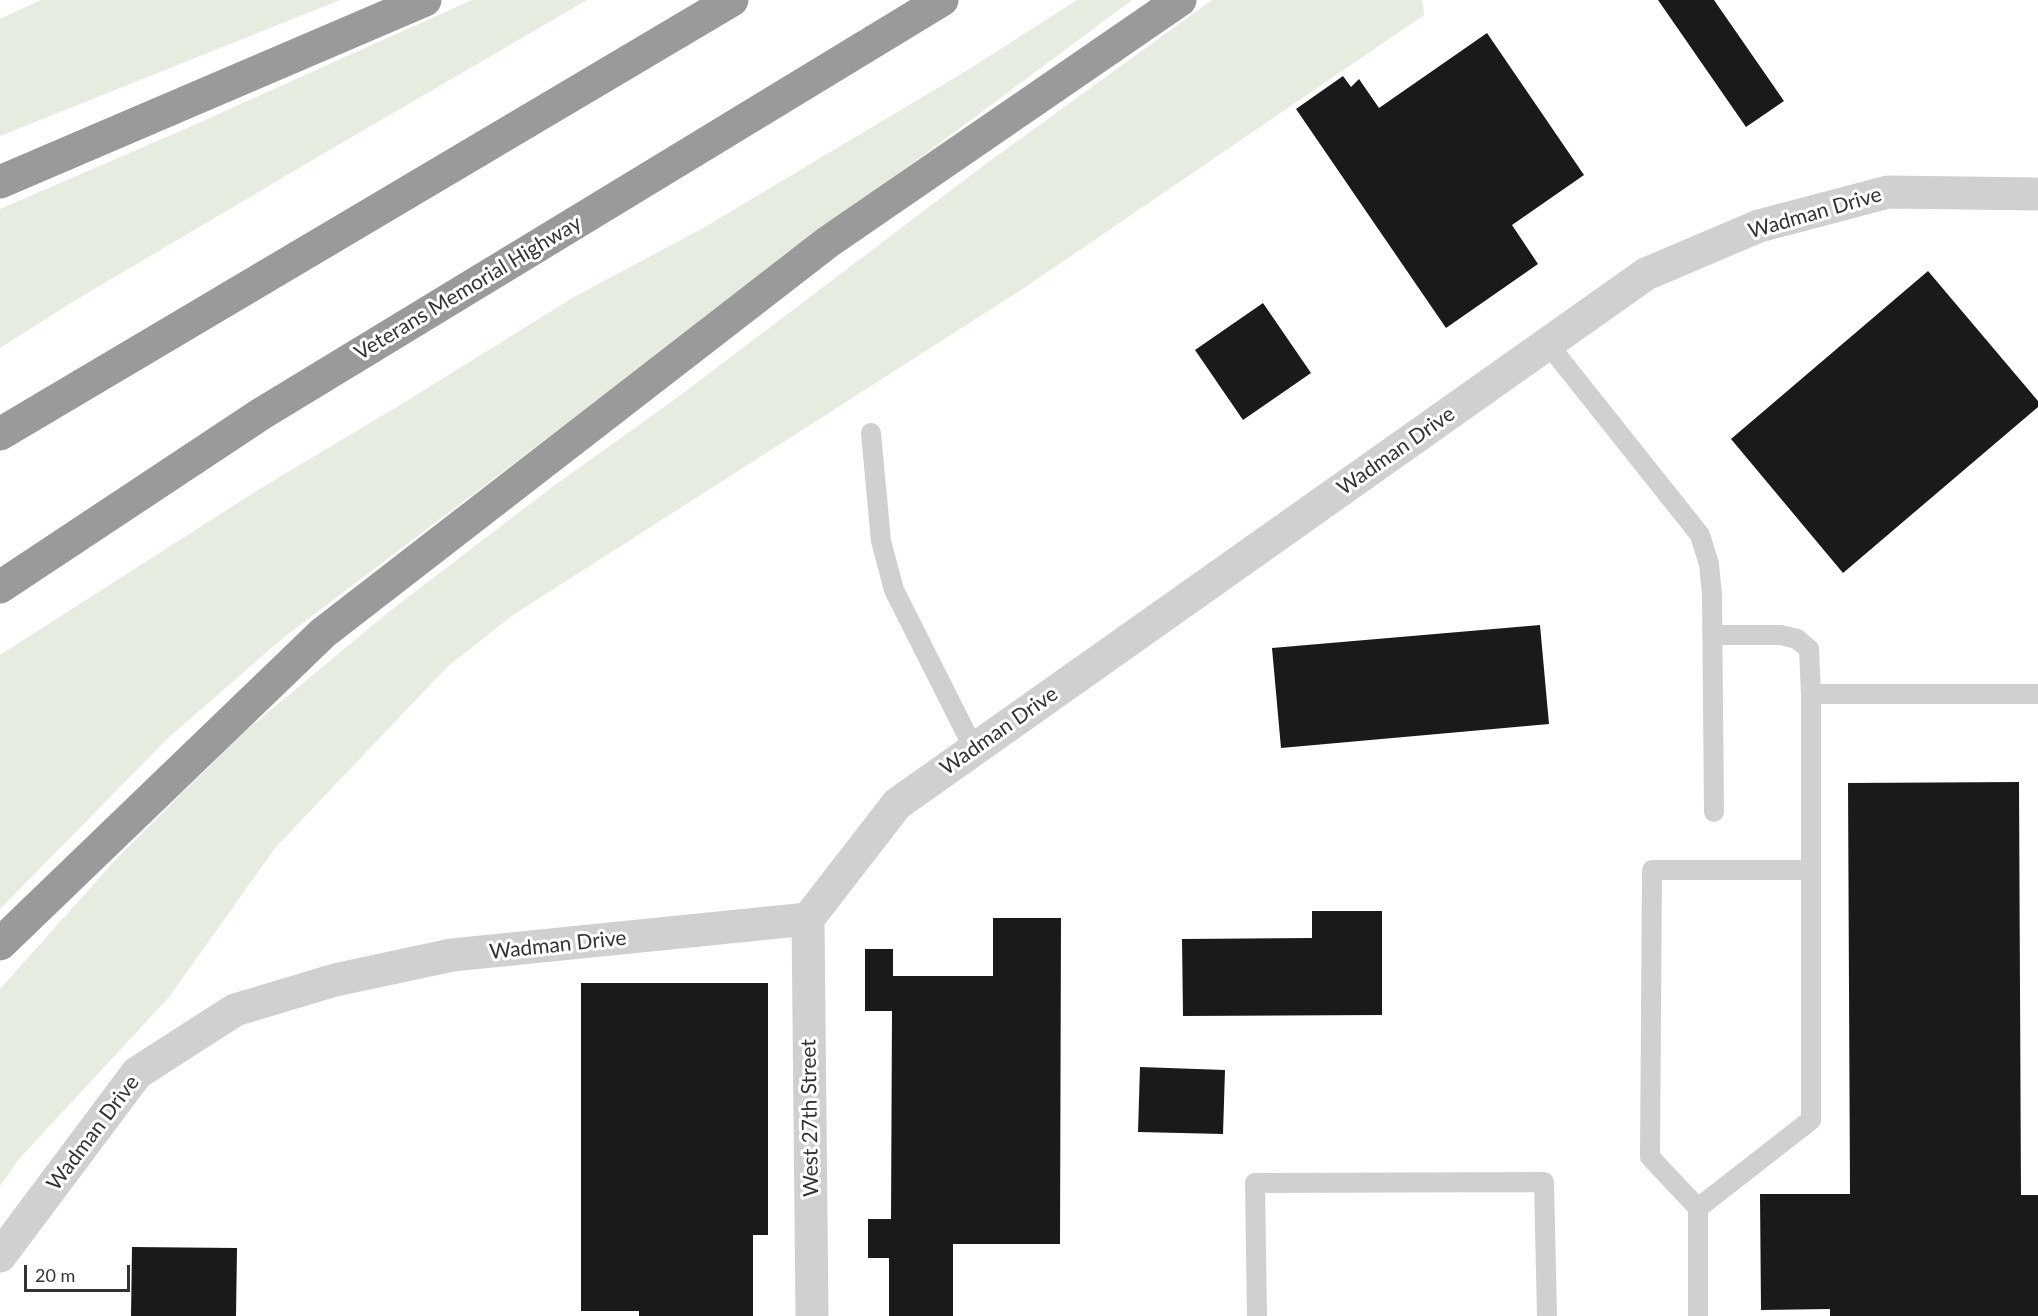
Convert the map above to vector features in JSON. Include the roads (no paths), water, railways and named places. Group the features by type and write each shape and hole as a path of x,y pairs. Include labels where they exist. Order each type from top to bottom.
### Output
{"highway":[{"path":"0,182 425,0"},
{"path":"0,434 732,0"},
{"name":"Veterans Memorial Highway","path":"0,587 261,414 942,0"},
{"path":"0,944 324,633 828,242 1180,0"}],"street":[{"name":"Wadman Drive","path":"0,1256 136,1073 235,1010 335,980 452,955 808,919 897,804 1646,274 1759,226 1888,192 2038,194"},
{"name":"West 27th Street","path":"808,919 812,1316"}],"lane":[{"path":"1548,344 1700,535 1709,564 1714,812"},
{"path":"871,433 881,541 894,591 974,749"},
{"path":"1698,1208 1811,1120 1811,694 1809,649 1797,639 1781,634 1712,634"},
{"path":"1811,694 2038,694"},
{"path":"1698,1316 1698,1208 1650,1157 1652,870 1811,870"},
{"path":"1257,1316 1255,1183 1544,1182 1547,1316"}]}
